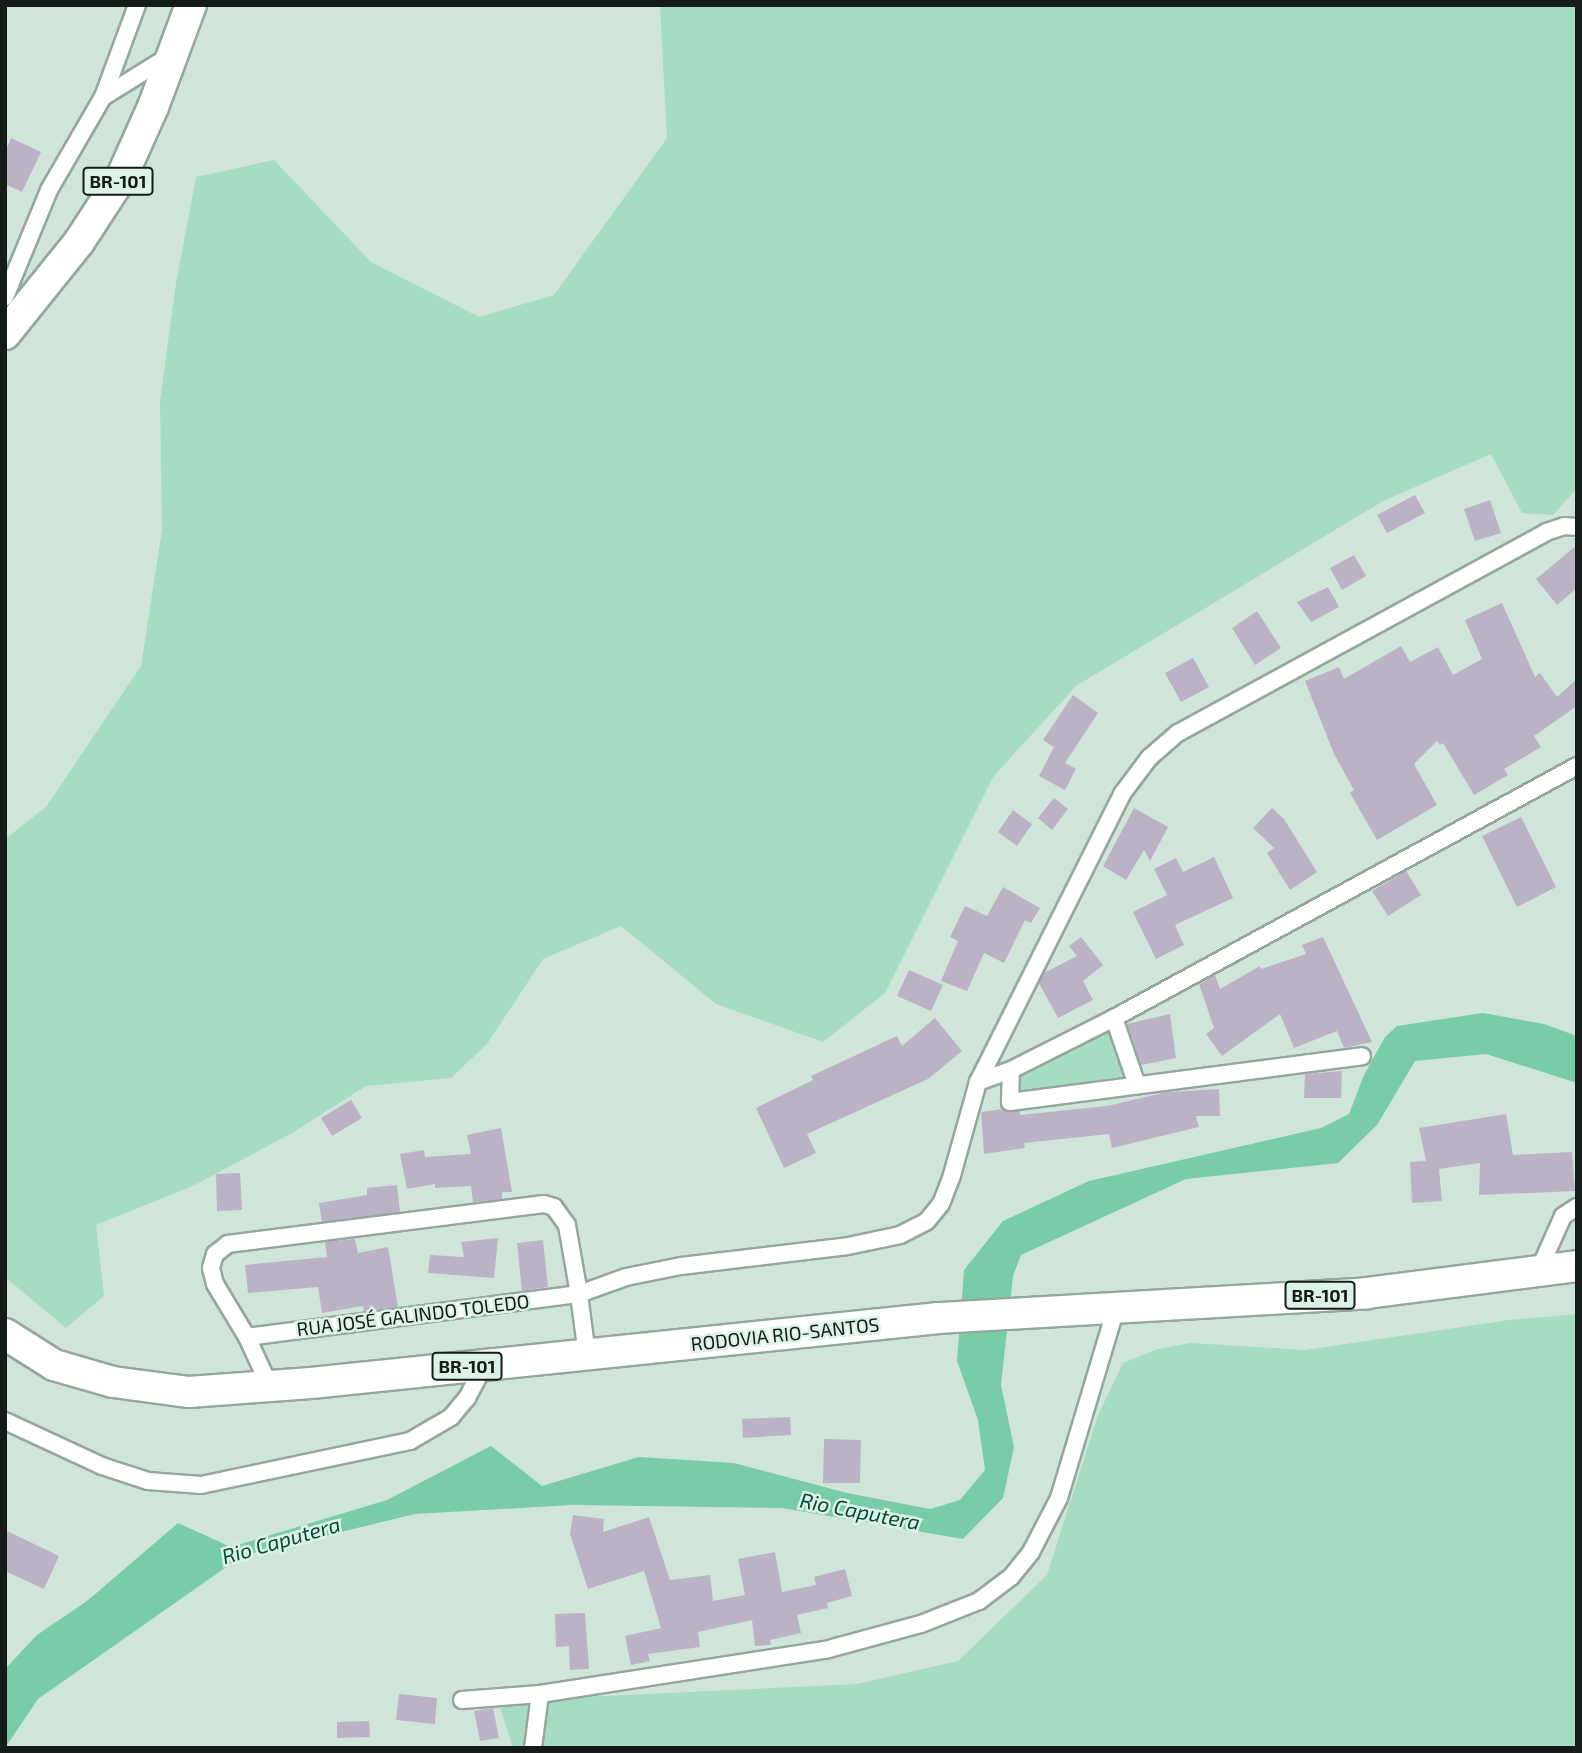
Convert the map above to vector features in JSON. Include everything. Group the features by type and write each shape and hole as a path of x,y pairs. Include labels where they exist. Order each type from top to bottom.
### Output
{"highway":[{"name":"BR-101","path":"5,334 79,242 121,176 191,5"},
{"name":"RODOVIA RIO-SANTOS","path":"5,1334 54,1365 113,1382 189,1392 270,1387 939,1318 1063,1308 1116,1308 1367,1293 1577,1266"}],"street":[{"path":"5,297 49,190 103,97 137,5"},
{"path":"103,97 174,52"},
{"name":"RUA JOSÉ GALINDO TOLEDO","path":"247,1337 579,1294 626,1278 681,1266 848,1246 900,1235 927,1221 941,1204 948,1185 978,1082 1122,794 1149,758 1178,733 1424,597 1546,532 1564,526 1577,527"},
{"path":"978,1082 1011,1070 1114,1018 1577,766"},
{"path":"1114,1018 1137,1086"},
{"path":"1011,1070 1010,1102 1362,1056"},
{"path":"270,1387 247,1337 215,1284 211,1268 215,1254 228,1244 544,1204 554,1207 567,1225 587,1355"},
{"path":"1539,1269 1563,1216 1577,1207"},
{"path":"463,1700 540,1694 825,1650 921,1624 979,1601 1011,1577 1031,1552 1059,1498 1116,1308"},
{"path":"5,1421 102,1466 148,1481 201,1485 410,1441 451,1417 467,1398 485,1364"},
{"path":"533,1748 540,1694"}],"shaded area":[{"path":"660,5 1577,5 1577,488 1553,515 1522,513 1491,454 1383,501 1076,686 993,777 885,993 823,1042 716,1004 621,926 543,959 487,1044 451,1078 366,1086 292,1133 195,1185 96,1225 104,1296 66,1328 5,1277 5,839 46,807 141,666 162,530 160,401 176,283 196,177 274,160 371,262 479,317 554,295 667,138"},
{"path":"1113,1025 1131,1081 1014,1097 1015,1073"},
{"path":"1577,1314 1577,1748 513,1748 498,1701 857,1684 958,1661 1047,1575 1098,1415 1123,1363 1158,1349 1191,1343 1305,1350 1509,1320"}],"water":[{"name":"Rio Caputera","path":"1483,1013 1544,1024 1577,1036 1577,1083 1486,1054 1415,1061 1377,1125 1338,1163 1186,1179 1021,1255 1013,1276 1001,1385 1014,1447 1003,1498 963,1539 782,1508 571,1505 415,1514 242,1556 38,1699 5,1748 5,1669 37,1635 87,1601 178,1523 231,1547 387,1500 491,1446 542,1486 639,1457 734,1463 847,1493 930,1509 960,1500 985,1470 978,1420 957,1361 964,1270 1003,1221 1089,1181 1321,1128 1349,1114 1364,1075 1385,1037 1397,1026"}],"building":[{"path":"11,138 41,152 22,192 5,184 5,152"},
{"path":"1415,495 1425,513 1387,533 1377,515"},
{"path":"1490,500 1501,533 1475,541 1464,509"},
{"path":"1577,545 1577,588 1557,605 1536,579"},
{"path":"1354,555 1366,576 1342,590 1330,568"},
{"path":"1328,587 1339,607 1311,622 1297,602"},
{"path":"1502,603 1535,677 1540,673 1557,697 1577,679 1577,706 1534,736 1541,747 1504,769 1508,775 1474,795 1443,743 1440,745 1437,741 1414,764 1437,805 1377,840 1350,793 1354,790 1334,754 1305,681 1339,667 1344,679 1401,646 1410,662 1438,647 1453,675 1482,659 1465,620"},
{"path":"1257,611 1281,648 1255,665 1232,628"},
{"path":"1193,658 1209,687 1181,702 1165,673"},
{"path":"1073,695 1098,713 1065,763 1076,769 1065,790 1039,776 1054,747 1043,740"},
{"path":"1054,798 1068,809 1052,830 1038,818"},
{"path":"1134,808 1168,827 1150,861 1144,850 1126,880 1103,866"},
{"path":"1272,808 1284,819 1317,872 1290,890 1267,853 1274,848 1253,828"},
{"path":"1013,810 1032,824 1017,846 998,832"},
{"path":"1521,817 1556,887 1517,907 1482,836"},
{"path":"1214,857 1233,898 1175,925 1184,945 1156,959 1133,912 1167,895 1154,869 1176,858 1183,872"},
{"path":"1406,871 1421,895 1388,916 1372,891"},
{"path":"1003,887 1040,908 1031,923 1025,920 1004,963 984,953 967,991 941,981 958,941 950,937 965,906 987,916"},
{"path":"1081,937 1103,965 1083,981 1093,1000 1058,1018 1039,983 1044,973 1077,956 1069,946"},
{"path":"1323,937 1372,1042 1344,1048 1337,1031 1294,1048 1280,1014 1222,1056 1206,1034 1214,1028 1199,984 1215,975 1220,989 1260,966 1261,969 1306,954 1302,945"},
{"path":"909,970 943,985 931,1011 897,996"},
{"path":"1170,1014 1176,1058 1141,1065 1127,1024"},
{"path":"935,1018 962,1051 928,1079 807,1134 816,1153 784,1168 756,1108 813,1080 811,1076 897,1036 902,1046"},
{"path":"1342,1071 1341,1098 1304,1098 1305,1074"},
{"path":"1219,1089 1220,1116 1196,1116 1199,1127 1112,1148 1109,1134 1024,1143 1025,1148 984,1154 981,1112 1002,1109 1020,1111 1020,1115 1107,1106 1167,1092"},
{"path":"351,1100 362,1118 332,1136 321,1118"},
{"path":"1506,1114 1513,1155 1572,1152 1575,1191 1479,1195 1480,1163 1439,1169 1442,1201 1412,1203 1410,1162 1426,1161 1419,1128"},
{"path":"501,1128 512,1192 502,1192 502,1199 473,1202 471,1186 435,1188 435,1184 407,1189 400,1154 424,1150 425,1157 471,1154 467,1135"},
{"path":"240,1173 242,1210 217,1211 216,1174"},
{"path":"397,1185 400,1212 322,1222 319,1203 367,1195 367,1188"},
{"path":"498,1238 494,1278 428,1273 430,1255 464,1257 461,1242"},
{"path":"355,1239 358,1253 388,1247 398,1307 364,1311 363,1306 322,1313 318,1287 248,1293 245,1265 327,1257 325,1242"},
{"path":"543,1240 548,1287 522,1291 517,1243"},
{"path":"790,1417 791,1435 743,1438 742,1419"},
{"path":"824,1439 861,1440 860,1483 823,1483"},
{"path":"573,1515 604,1519 603,1532 649,1517 670,1580 710,1575 713,1601 745,1595 738,1559 775,1552 782,1592 816,1585 814,1577 845,1569 852,1596 827,1603 828,1608 797,1615 801,1633 770,1640 771,1645 755,1646 752,1620 698,1632 700,1647 648,1654 650,1661 631,1665 625,1636 661,1628 644,1571 588,1589 570,1534"},
{"path":"5,1530 59,1556 44,1589 5,1571"},
{"path":"585,1613 589,1669 570,1670 569,1646 556,1647 555,1614"},
{"path":"399,1694 437,1698 435,1724 396,1720"},
{"path":"493,1708 499,1738 480,1741 474,1711"},
{"path":"369,1721 370,1737 337,1738 337,1722"}]}
